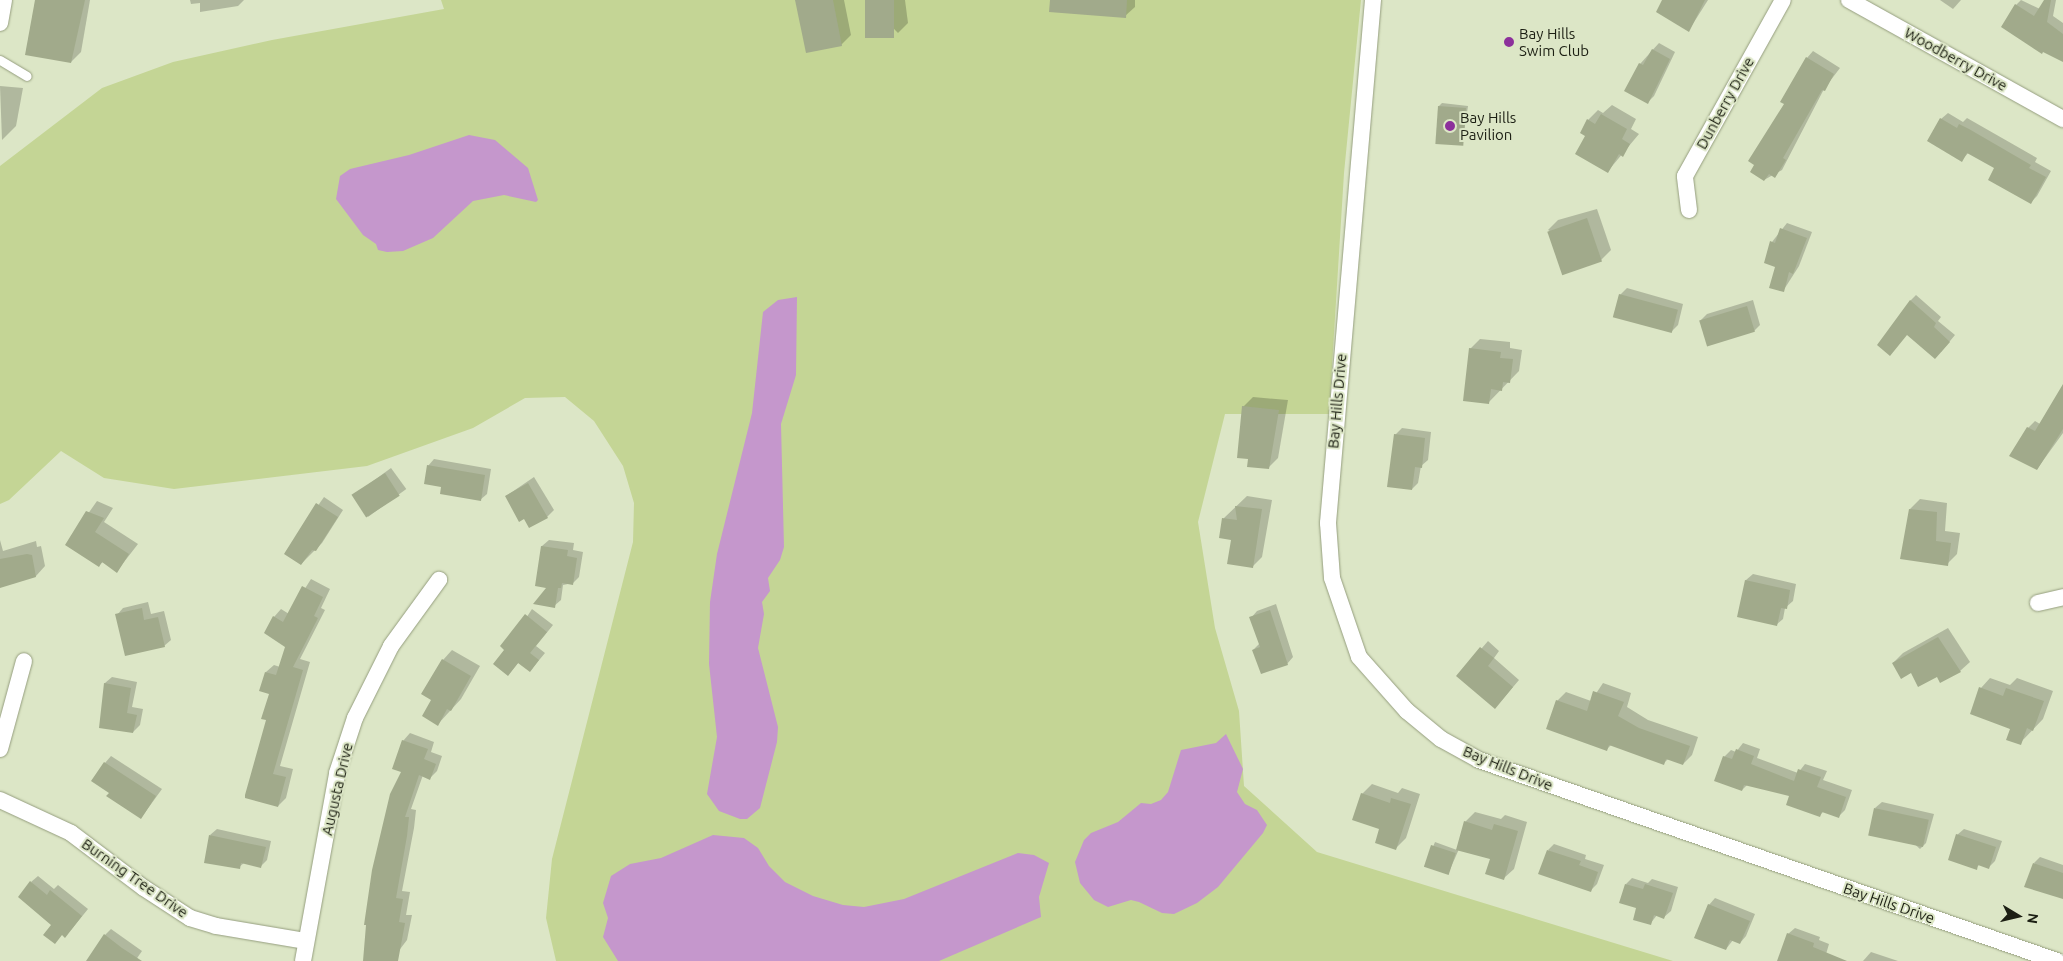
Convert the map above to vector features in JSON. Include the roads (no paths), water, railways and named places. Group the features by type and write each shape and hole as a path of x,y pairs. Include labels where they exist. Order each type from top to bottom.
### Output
{"street":[{"path":"0,23 4,0"},
{"name":"Bay Hills Drive","path":"1374,0 1328,523 1332,578 1359,657 1407,711 1441,739 1478,760 2057,961"},
{"name":"Dunberry Drive","path":"1689,210 1685,176 1783,0"},
{"name":"Woodberry Drive","path":"1849,0 2063,119"},
{"name":"Augusta Drive","path":"303,961 337,773 354,718 391,646 439,580"},
{"path":"2038,603 2063,597"},
{"path":"0,749 24,661"},
{"name":"Burning Tree Drive","path":"0,800 72,833 144,888 190,918 216,926 306,941"}],"lane":[{"path":"0,60 27,76"}],"place":[{"name":"Bay Hills Swim Club","path":"1509,42"},
{"name":"Bay Hills Pavilion","path":"1450,126"}]}
